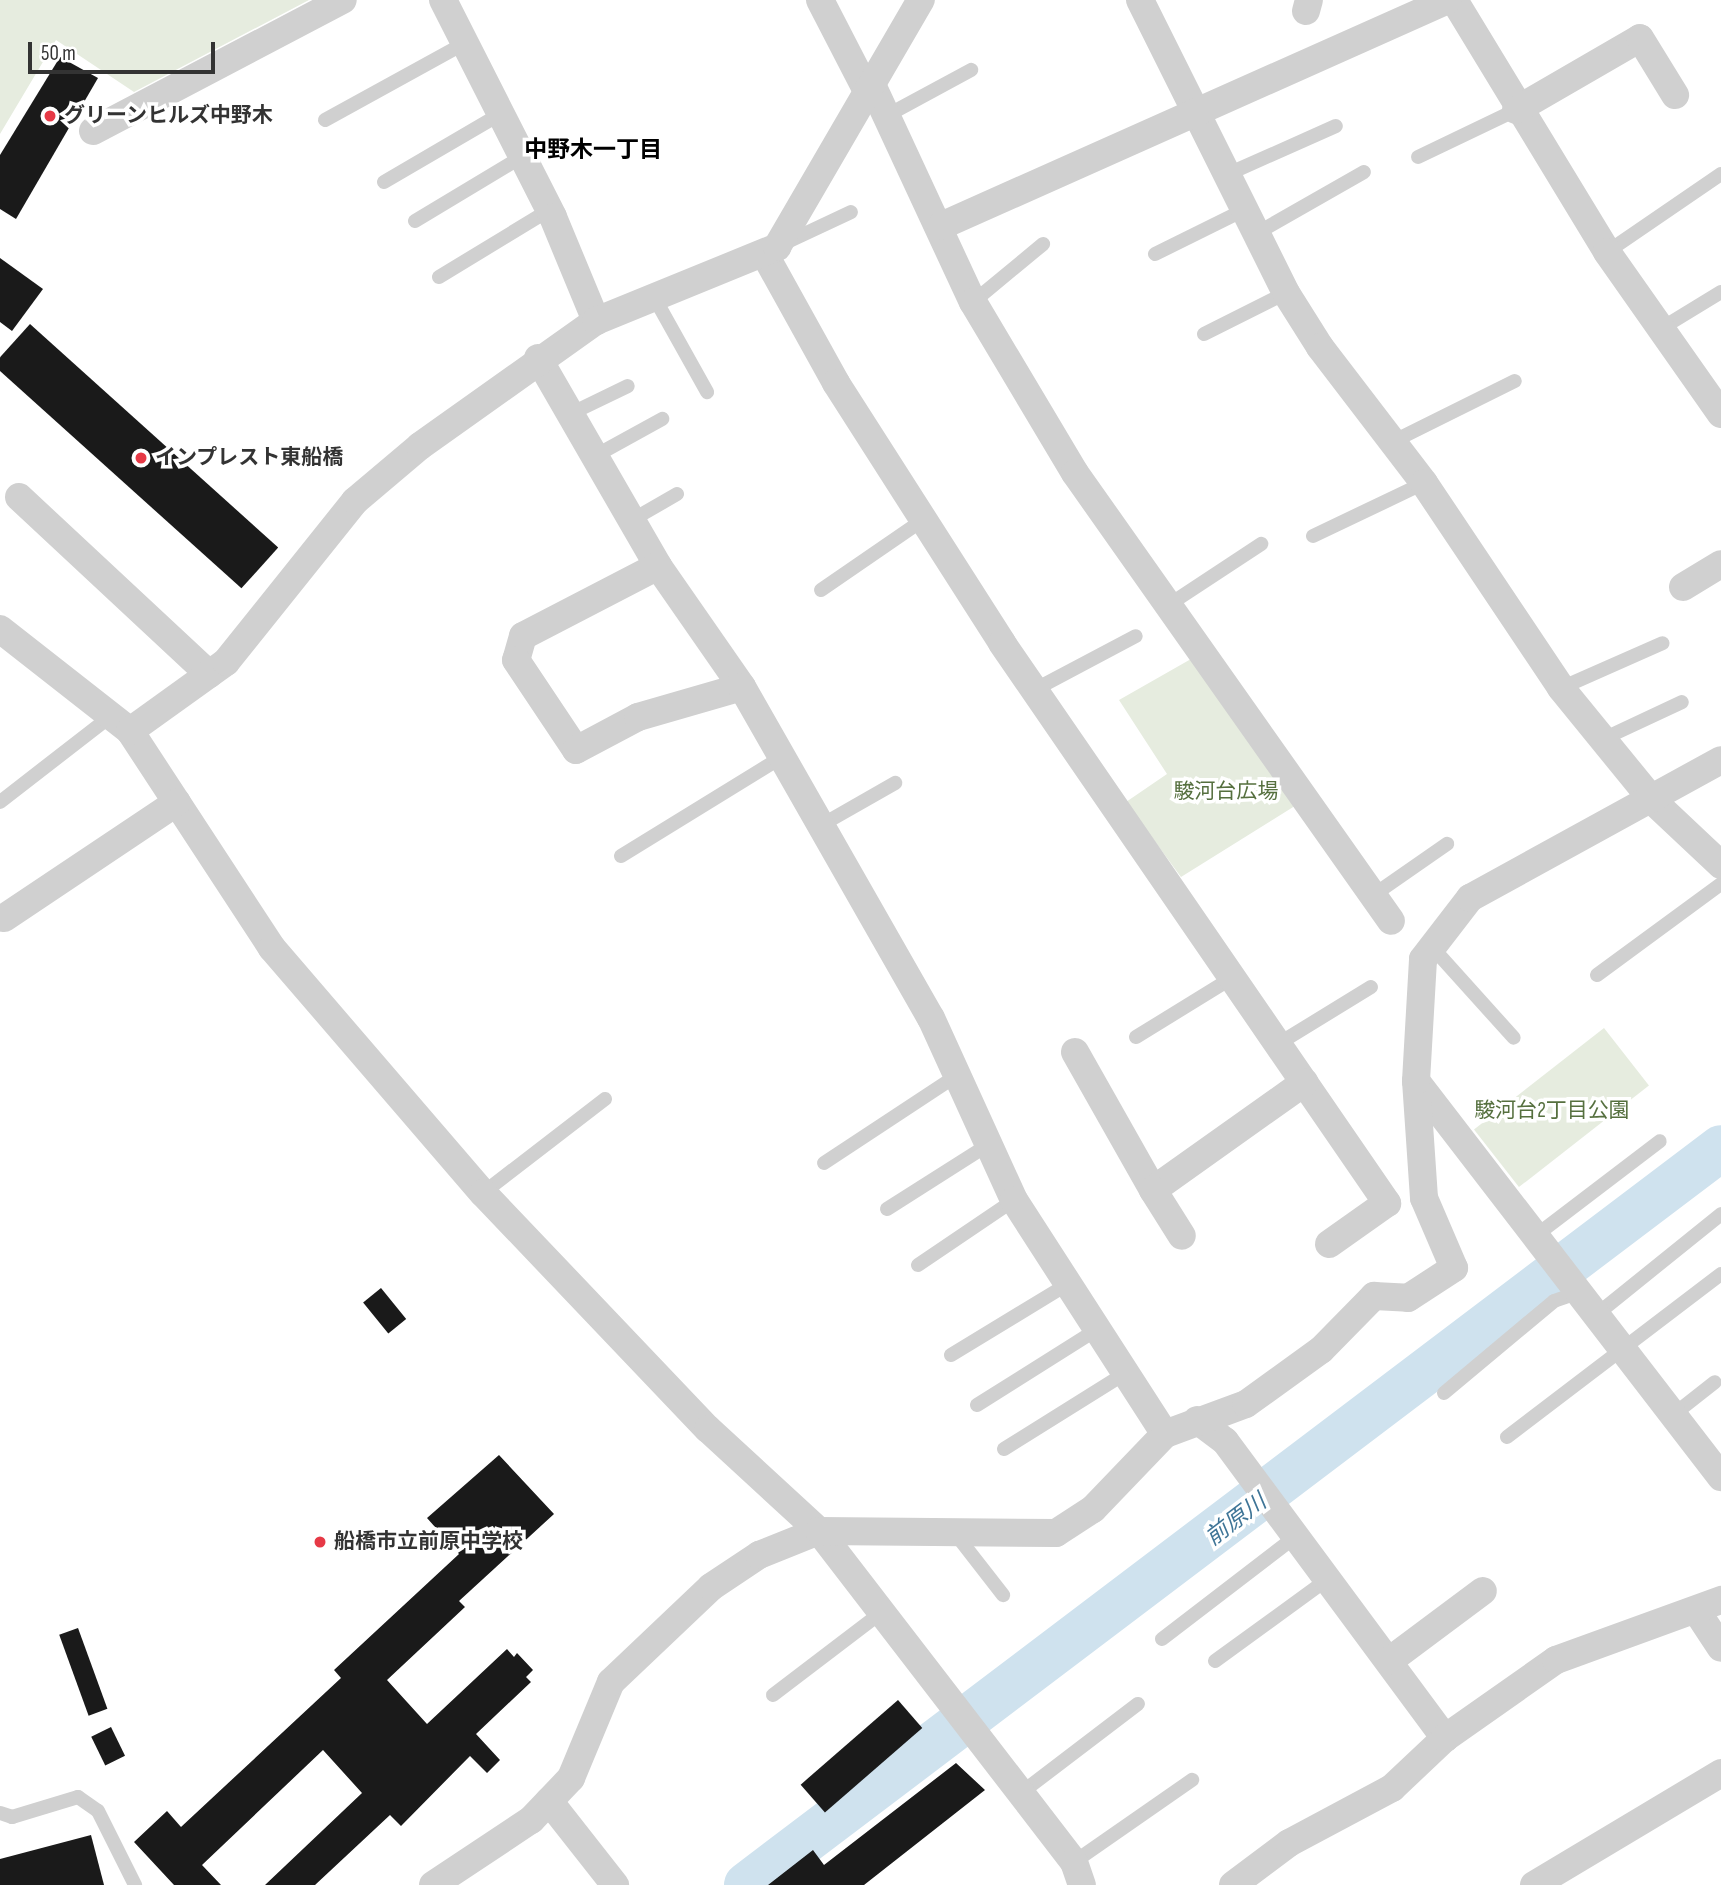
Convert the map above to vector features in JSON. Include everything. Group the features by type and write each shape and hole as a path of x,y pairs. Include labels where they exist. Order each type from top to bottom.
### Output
{"street":[{"path":"93,131 343,0"},
{"path":"820,0 876,100 940,226 973,302 1075,473 1167,606 1376,894 1391,921"},
{"path":"121,724 209,674 235,652 355,501 538,358 596,320 770,250 876,100 921,0"},
{"path":"1140,0 1197,107 1286,293 1424,483 1561,688 1654,802 1721,865"},
{"path":"940,226 1197,107 1448,0"},
{"path":"1454,0 1516,110 1607,252 1721,414"},
{"path":"446,1 549,210 596,320"},
{"path":"1516,110 1640,38 1675,95"},
{"path":"770,250 836,383 923,520 1034,690 1387,1203 1329,1244"},
{"path":"538,358 658,566 742,687 825,823 931,1018 953,1078 1014,1200 1066,1285 1165,1434"},
{"path":"19,497 209,674"},
{"path":"1683,587 1721,564"},
{"path":"658,566 523,636 516,660 576,750 638,717 742,687"},
{"path":"0,629 121,724 177,802 272,948 483,1193 708,1429 819,1531 1021,1793 1078,1874"},
{"path":"433,1885 549,1801 571,1778 611,1682 663,1629 759,1555 819,1531 1056,1533 1093,1509 1165,1434 1246,1404 1321,1350 1374,1296 1408,1298 1454,1268 1424,1198 1416,1081 1423,959 1469,898 1654,802 1721,760"},
{"path":"4,918 177,802"},
{"path":"1075,1052 1182,1236"},
{"path":"1416,1081 1721,1477"},
{"path":"1153,1190 1304,1082"},
{"path":"1198,1420 1225,1441 1445,1738"},
{"path":"1389,1661 1483,1591"},
{"path":"1233,1885 1289,1843 1392,1788 1445,1738 1556,1660 1709,1605 1721,1648"},
{"path":"1534,1885 1721,1773"},
{"path":"549,1801 615,1885"}],"lane":[{"path":"325,120 465,43"},
{"path":"876,100 971,69"},
{"path":"1418,157 1516,110"},
{"path":"384,182 502,113"},
{"path":"1228,174 1336,127"},
{"path":"415,221 523,156"},
{"path":"1155,254 1251,221 1364,172"},
{"path":"1607,252 1721,174"},
{"path":"439,277 549,210"},
{"path":"770,250 851,212"},
{"path":"973,302 1044,244"},
{"path":"1662,328 1721,292"},
{"path":"1204,334 1286,293"},
{"path":"654,297 707,393"},
{"path":"1392,442 1515,381"},
{"path":"570,414 628,386"},
{"path":"595,456 662,419"},
{"path":"1313,536 1424,483"},
{"path":"632,520 677,494"},
{"path":"821,590 923,520"},
{"path":"1167,606 1261,544"},
{"path":"1034,690 1136,636"},
{"path":"1561,688 1663,643"},
{"path":"1603,739 1682,702"},
{"path":"0,802 121,724"},
{"path":"621,856 785,755"},
{"path":"825,823 895,783"},
{"path":"1376,894 1447,844"},
{"path":"1597,975 1721,884"},
{"path":"1433,947 1514,1038"},
{"path":"1136,1037 1232,978"},
{"path":"1278,1044 1371,987"},
{"path":"824,1163 953,1078"},
{"path":"483,1193 605,1099"},
{"path":"1534,1237 1660,1141"},
{"path":"887,1209 988,1145"},
{"path":"918,1265 1014,1200"},
{"path":"1595,1315 1721,1214"},
{"path":"1507,1437 1721,1274"},
{"path":"1444,1392 1554,1301 1566,1279"},
{"path":"951,1355 1066,1285"},
{"path":"977,1405 1096,1331"},
{"path":"1004,1449 1124,1374"},
{"path":"1673,1415 1715,1382"},
{"path":"954,1532 1003,1595"},
{"path":"1162,1639 1296,1536"},
{"path":"1215,1661 1328,1579"},
{"path":"773,1695 882,1612"},
{"path":"1021,1793 1138,1704"},
{"path":"1078,1874 1192,1780"},
{"path":"0,1813 12,1817 78,1797 98,1811 135,1885"}],"green space":[{"path":"0,0 309,0 134,92 56,40 0,134"},
{"name":"駿河台広場","path":"1191,659 1298,804 1181,877 1126,802 1167,774 1119,700"},
{"name":"駿河台2丁目公園","path":"1604,1028 1649,1086 1519,1187 1474,1130"}],"building":[{"name":"グリーンヒルズ中野木","path":"60,57 98,78 16,219 0,209 0,155"},
{"path":"0,258 43,289 12,331 0,322"},
{"name":"インプレスト東船橋","path":"30,324 278,547 241,588 0,371 0,357"},
{"path":"381,1288 406,1319 388,1334 363,1302"},
{"path":"499,1455 554,1514 459,1601 465,1607 387,1680 427,1724 507,1649 514,1657 517,1653 533,1670 526,1677 531,1682 476,1734 500,1760 487,1773 470,1756 401,1826 390,1815 315,1885 265,1885 362,1793 323,1750 202,1865 221,1885 174,1885 134,1842 167,1811 181,1827 341,1678 334,1670 459,1554 427,1518"},
{"path":"78,1628 107,1709 89,1716 59,1635"},
{"path":"898,1700 922,1728 825,1813 801,1785"},
{"path":"111,1727 125,1756 105,1765 91,1737"},
{"path":"956,1763 985,1790 864,1885 768,1885 813,1850 824,1865"},
{"path":"91,1835 104,1885 0,1885 0,1859"}],"waterway":[{"name":"前原川","path":"747,1885 1721,1148"}],"place":[{"name":"グリーンヒルズ中野木","path":"50,116"},
{"name":"インプレスト東船橋","path":"141,458"},
{"name":"船橋市立前原中学校","path":"320,1542"}],"district":[{"name":"中野木一丁目","path":"593,150"}]}
